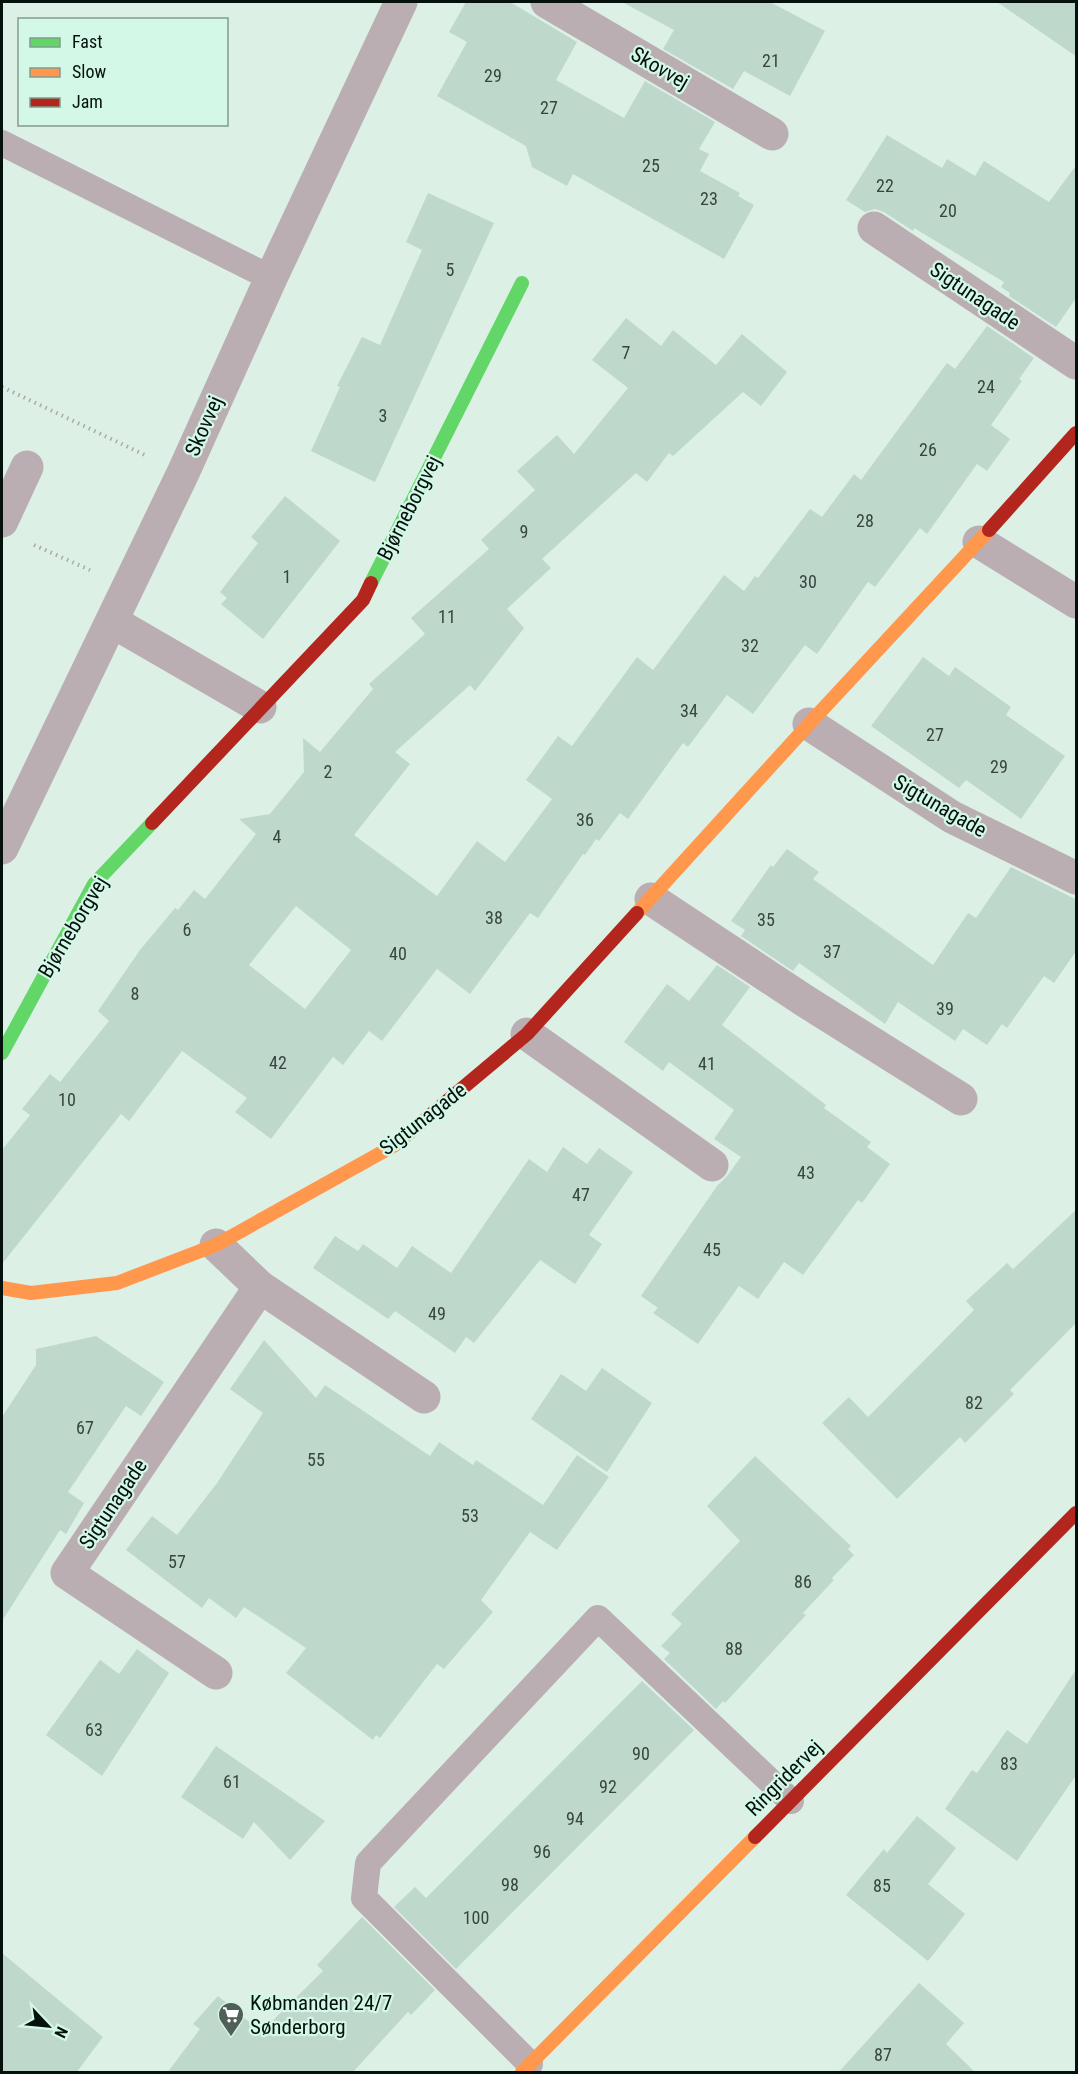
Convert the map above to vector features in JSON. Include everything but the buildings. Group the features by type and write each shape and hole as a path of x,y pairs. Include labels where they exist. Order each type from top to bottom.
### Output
{"street":[{"name":"Skovvej","path":"2,848 129,588 400,2"},
{"name":"Skovvej","path":"547,2 772,134"},
{"name":"Sigtunagade","path":"874,228 1077,363"},
{"name":"Bjørneborgvej","path":"2,1053 94,884 363,600 522,283"},
{"name":"Sigtunagade","path":"2,1288 31,1293 117,1283 216,1245 395,1145 527,1034 1077,433"},
{"path":"4,508 27,467"},
{"path":"979,542 1077,602"},
{"path":"113,622 260,707"},
{"name":"Sigtunagade","path":"809,724 952,817 1077,878"},
{"path":"651,899 805,1001 961,1099"},
{"path":"527,1034 712,1165"},
{"path":"216,1245 260,1287 424,1397"},
{"name":"Sigtunagade","path":"216,1673 67,1573 260,1287"},
{"name":"Ringridervej","path":"526,2068 1077,1514"}],"lane":[{"path":"2,143 271,278"},
{"path":"526,2068 364,1898 368,1863 598,1618 791,1801"}],"path":[{"path":"2,387 183,473"},
{"path":"33,544 129,588"}],"traffic: fast":[{"path":"371,583 522,283"},
{"path":"2,1053 94,884 152,823"}],"traffic: slow":[{"path":"637,913 989,530"},
{"path":"2,1288 31,1293 117,1283 216,1245 395,1145 428,1117"},
{"path":"522,2072 755,1837"}],"traffic: jam":[{"path":"989,530 1076,433"},
{"path":"152,823 363,600 371,583"},
{"path":"428,1117 527,1034 637,913"},
{"path":"755,1837 1076,1513"}],"place":[{"name":"Købmanden 24/7 Sønderborg","path":"231,2038"}]}
